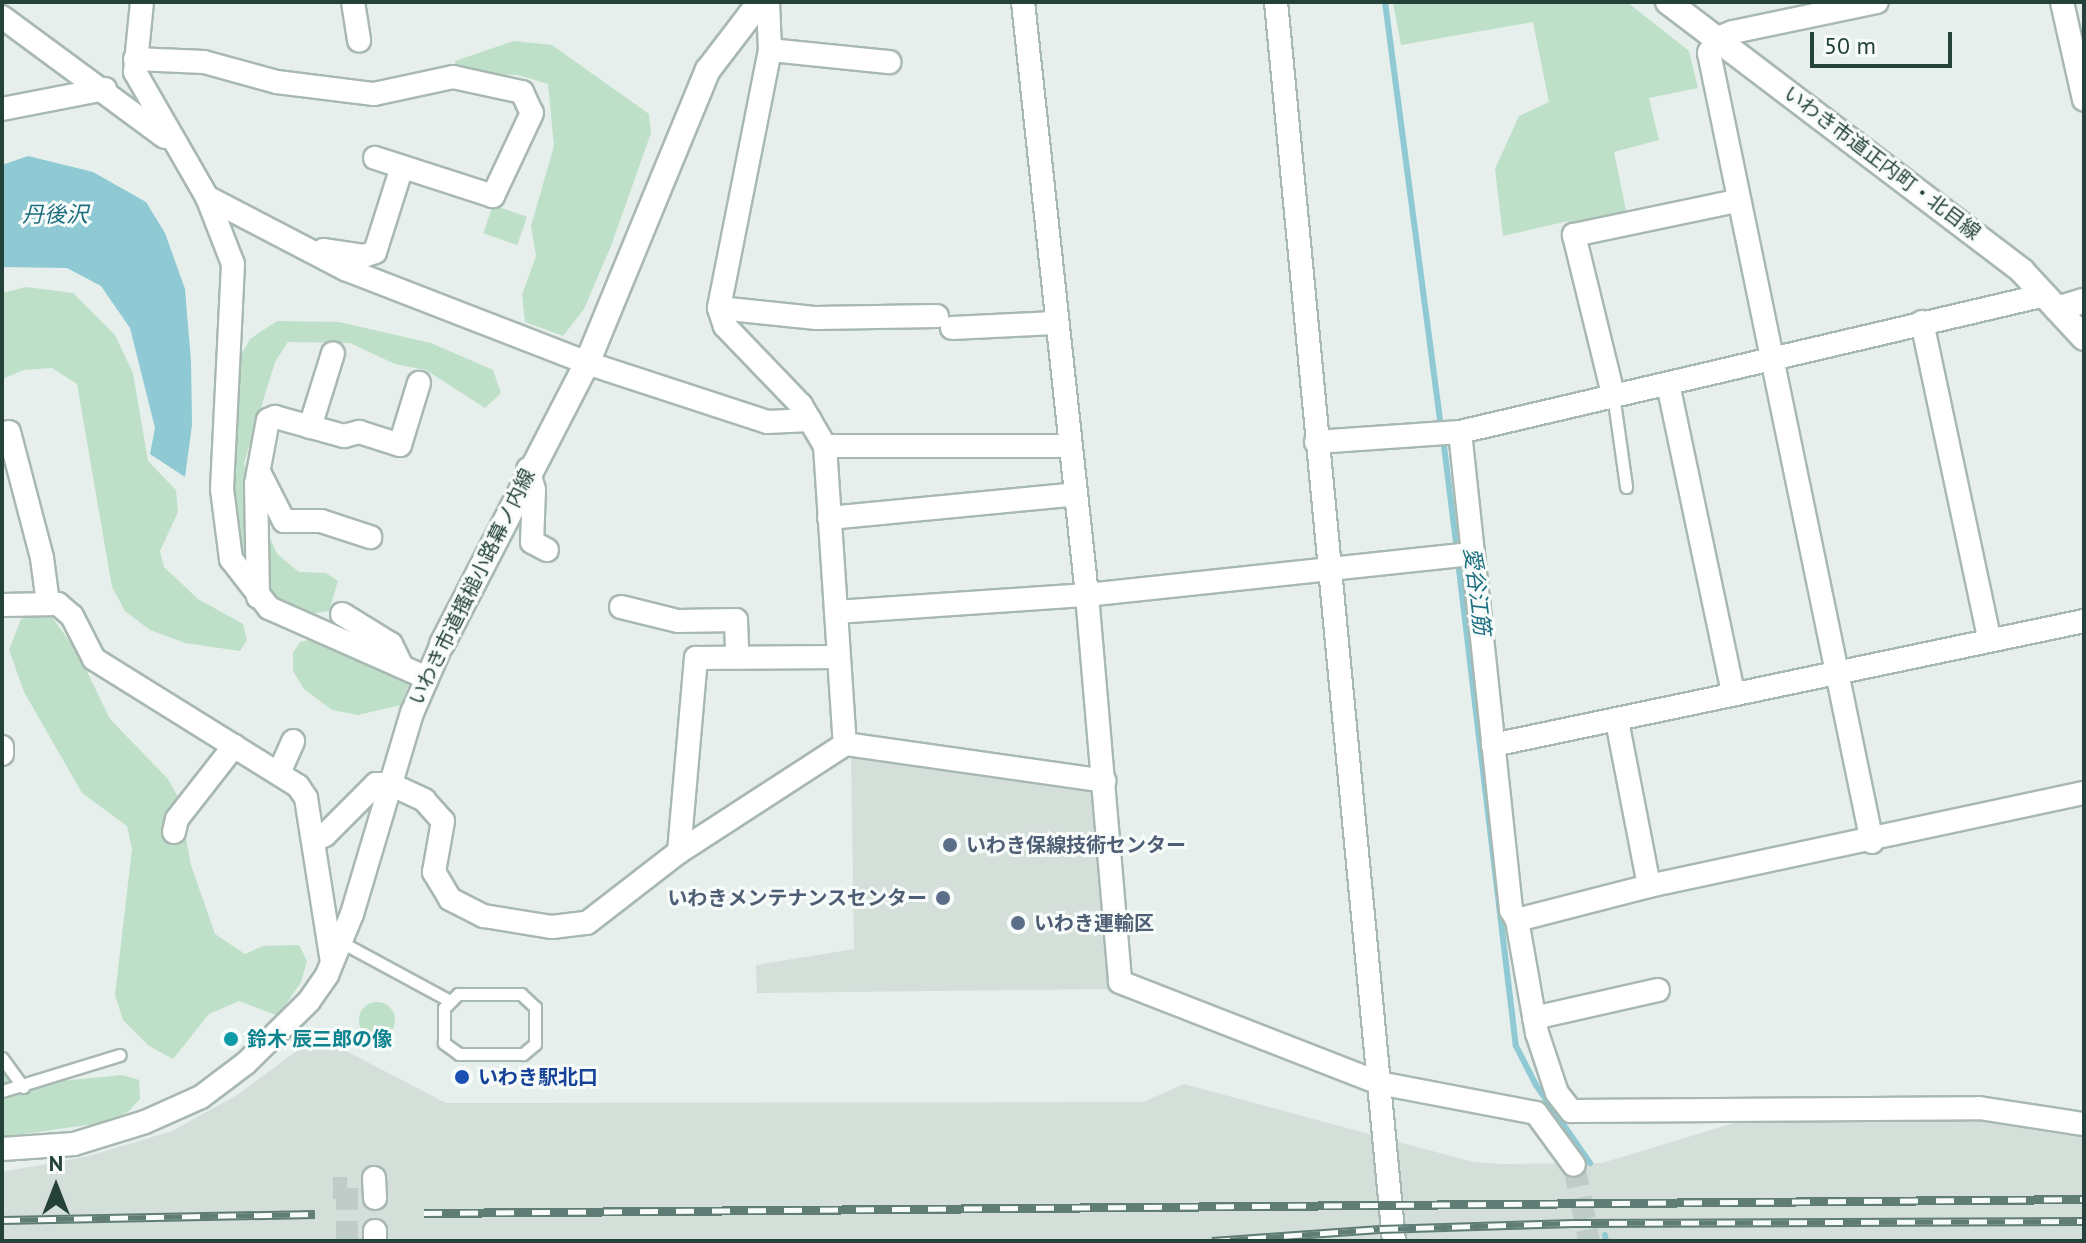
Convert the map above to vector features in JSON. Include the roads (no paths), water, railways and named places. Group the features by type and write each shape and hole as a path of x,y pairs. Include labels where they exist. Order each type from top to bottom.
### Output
{"street":[{"path":"142,2 135,72 207,197 233,264 223,422 225,531 235,567 269,608 425,677"},
{"path":"353,2 359,41"},
{"name":"いわき市道搔槌小路幕ノ内線","path":"2,1149 74,1144 145,1122 201,1097 284,1027 309,1001 337,952 425,677 528,469 587,363 708,70 760,2"},
{"path":"768,2 770,50 719,308 725,326 810,420 825,446 845,744"},
{"path":"1023,2 1055,323 1087,595 1120,982 1379,1083 1546,1103 1571,1111 1979,1108 2084,1124"},
{"path":"1276,2 1394,1241"},
{"name":"いわき市道正内町・北目線","path":"1668,2 2022,271 2084,338"},
{"path":"1872,842 1737,201 1709,53 1718,38 1877,2"},
{"path":"2062,2 2084,100"},
{"path":"2,17 105,89 184,153"},
{"path":"770,50 889,62"},
{"path":"135,59 204,62 277,82 374,94 453,77 522,92 532,113 493,196 375,158"},
{"path":"2,109 45,105 105,89"},
{"path":"307,251 364,256 375,252 402,167"},
{"path":"207,197 307,251 587,363 767,422 810,420"},
{"path":"1613,394 1574,235 1737,201"},
{"path":"1316,442 1447,433 1613,394 1771,362 1922,322 2051,302 2084,301"},
{"path":"719,308 816,318 1055,323"},
{"path":"1922,322 1989,638"},
{"path":"310,427 333,353"},
{"path":"258,597 259,472 268,420 275,417 344,436 359,432 400,445 419,383"},
{"path":"1668,384 1733,693"},
{"path":"9,432 42,558 48,603"},
{"path":"1447,433 1461,555 1493,745 1511,910 1517,920 1546,1103 1574,1165"},
{"path":"825,446 1071,446"},
{"path":"528,469 534,490 532,542 547,550"},
{"path":"259,472 284,521 321,521 370,537"},
{"path":"829,518 1076,494"},
{"path":"836,612 1087,595 1461,555"},
{"path":"2,605 48,603 72,616 94,659 279,773 306,798 337,952"},
{"path":"621,607 678,621 736,620 737,656"},
{"path":"342,614 391,644 402,667"},
{"path":"1493,745 1617,721 1836,669 2084,621"},
{"path":"679,852 696,658 839,657"},
{"path":"1617,721 1649,886"},
{"path":"279,773 293,741"},
{"path":"314,841 376,784 390,784 435,809 443,832 434,872 438,885 450,899 484,916 552,927 587,923 679,852 845,744 1104,781"},
{"path":"174,832 177,819 234,746"},
{"path":"2,747 2,754"},
{"path":"1517,920 1649,886 1872,842 2084,793"},
{"path":"1534,1018 1658,990"}],"lane":[{"path":"1613,394 1626,487"},
{"path":"337,952 450,1001"},
{"path":"458,994 521,994 535,1007 535,1044 523,1054 459,1054 444,1043 444,1008 450,1001 458,994"},
{"path":"2,1091 120,1055"},
{"path":"2,1058 23,1087"}],"water":[{"name":"丹後沢","path":"28,156 93,172 146,202 165,233 185,289 191,361 192,425 185,477 150,454 155,428 130,328 101,286 67,268 2,267 2,165"}],"waterway":[{"name":"愛谷江筋","path":"1385,2 1441,427"},
{"name":"愛谷江筋","path":"1443,438 1457,550"},
{"name":"愛谷江筋","path":"1458,561 1516,1046 1536,1085 1590,1163"},
{"path":"1605,1235 1606,1241"}],"tunnel":[{"path":"1574,1165 1589,1241"},
{"path":"333,1188 347,1188 347,1241"}],"railway":[{"path":"424,1213 2084,1199"},
{"path":"2,1220 315,1214"},
{"path":"1212,1241 1380,1229 1573,1223 2084,1221"}],"place":[{"name":"いわき保線技術センター","path":"950,845"},
{"name":"いわきメンテナンスセンター","path":"943,898"},
{"name":"いわき運輸区","path":"1018,923"},
{"name":"鈴木 辰三郎の像","path":"231,1039"},
{"name":"いわき駅北口","path":"462,1077"}]}
